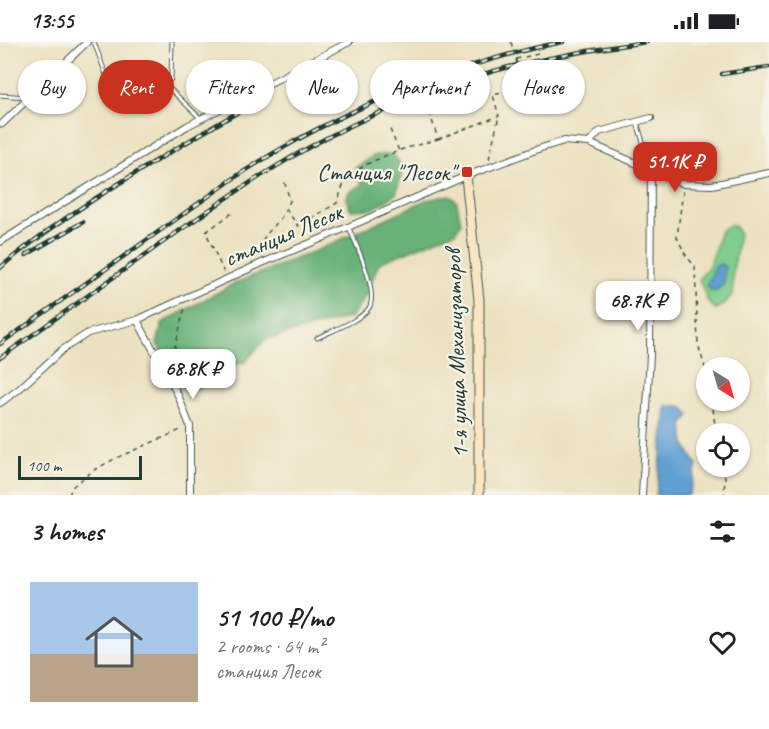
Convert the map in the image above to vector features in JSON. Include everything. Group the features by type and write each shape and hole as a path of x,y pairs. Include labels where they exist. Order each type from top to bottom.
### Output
{"street":[{"path":"69,60 87,42"},
{"path":"0,243 187,126 350,42"},
{"path":"2,124 18,110"},
{"path":"589,143 599,132 651,118"},
{"name":"станция Лесок","path":"0,403 18,390 62,350 88,333 137,320 254,266 466,176 564,141 589,143 684,184 712,185 769,173"},
{"path":"642,495 650,355 651,169"},
{"name":"1-я улица Механизаторов","path":"466,176 479,300 479,495"},
{"path":"137,320 178,395 190,426 190,495"}],"lane":[{"path":"94,42 101,60"},
{"path":"172,42 172,60"},
{"path":"174,93 202,119"},
{"path":"0,95 18,96"},
{"path":"637,122 651,169"},
{"path":"317,338 360,316 369,307 372,298 369,277 349,227"}],"path":[{"path":"487,168 499,116 493,95 523,85 512,42"},
{"path":"516,59 542,53"},
{"path":"430,114 438,139"},
{"path":"286,209 298,226 337,203 345,180 365,165 387,155 499,116"},
{"path":"389,127 399,151"},
{"path":"254,266 260,242 290,201 284,180"},
{"path":"684,184 677,237 685,254 695,267 698,344 702,357"},
{"path":"226,279 206,232 232,213"},
{"path":"168,377 187,297"},
{"path":"69,495 72,487 94,470 190,426"},
{"path":"724,495 725,477"}],"green space":[{"path":"393,154 403,168 396,194 373,209 351,210 346,199 349,192 362,185 355,168 375,155"},
{"path":"450,195 457,202 461,223 455,232 379,263 367,294 351,317 265,340 245,362 214,370 208,384 188,392 183,388 157,344 162,323 233,284 325,247 426,200"},
{"path":"728,226 734,226 739,233 733,272 733,293 724,305 716,309 708,302 699,279 709,267 721,231"}],"water":[{"path":"721,264 725,267 724,284 711,291 707,285 716,266"},
{"path":"666,406 682,406 690,415 683,424 685,445 696,463 689,495 656,495"}],"railway":[{"path":"0,344 237,176 314,131 423,82 493,59 563,42"},
{"path":"0,358 236,192 316,143 344,129 422,95 491,72 561,56 647,42"},
{"path":"722,74 769,67"},
{"path":"0,268 45,232 93,200 235,114"},
{"path":"26,255 83,222"}],"place":[{"name":"Станция \"Лесок\"","path":"467,172"}]}
